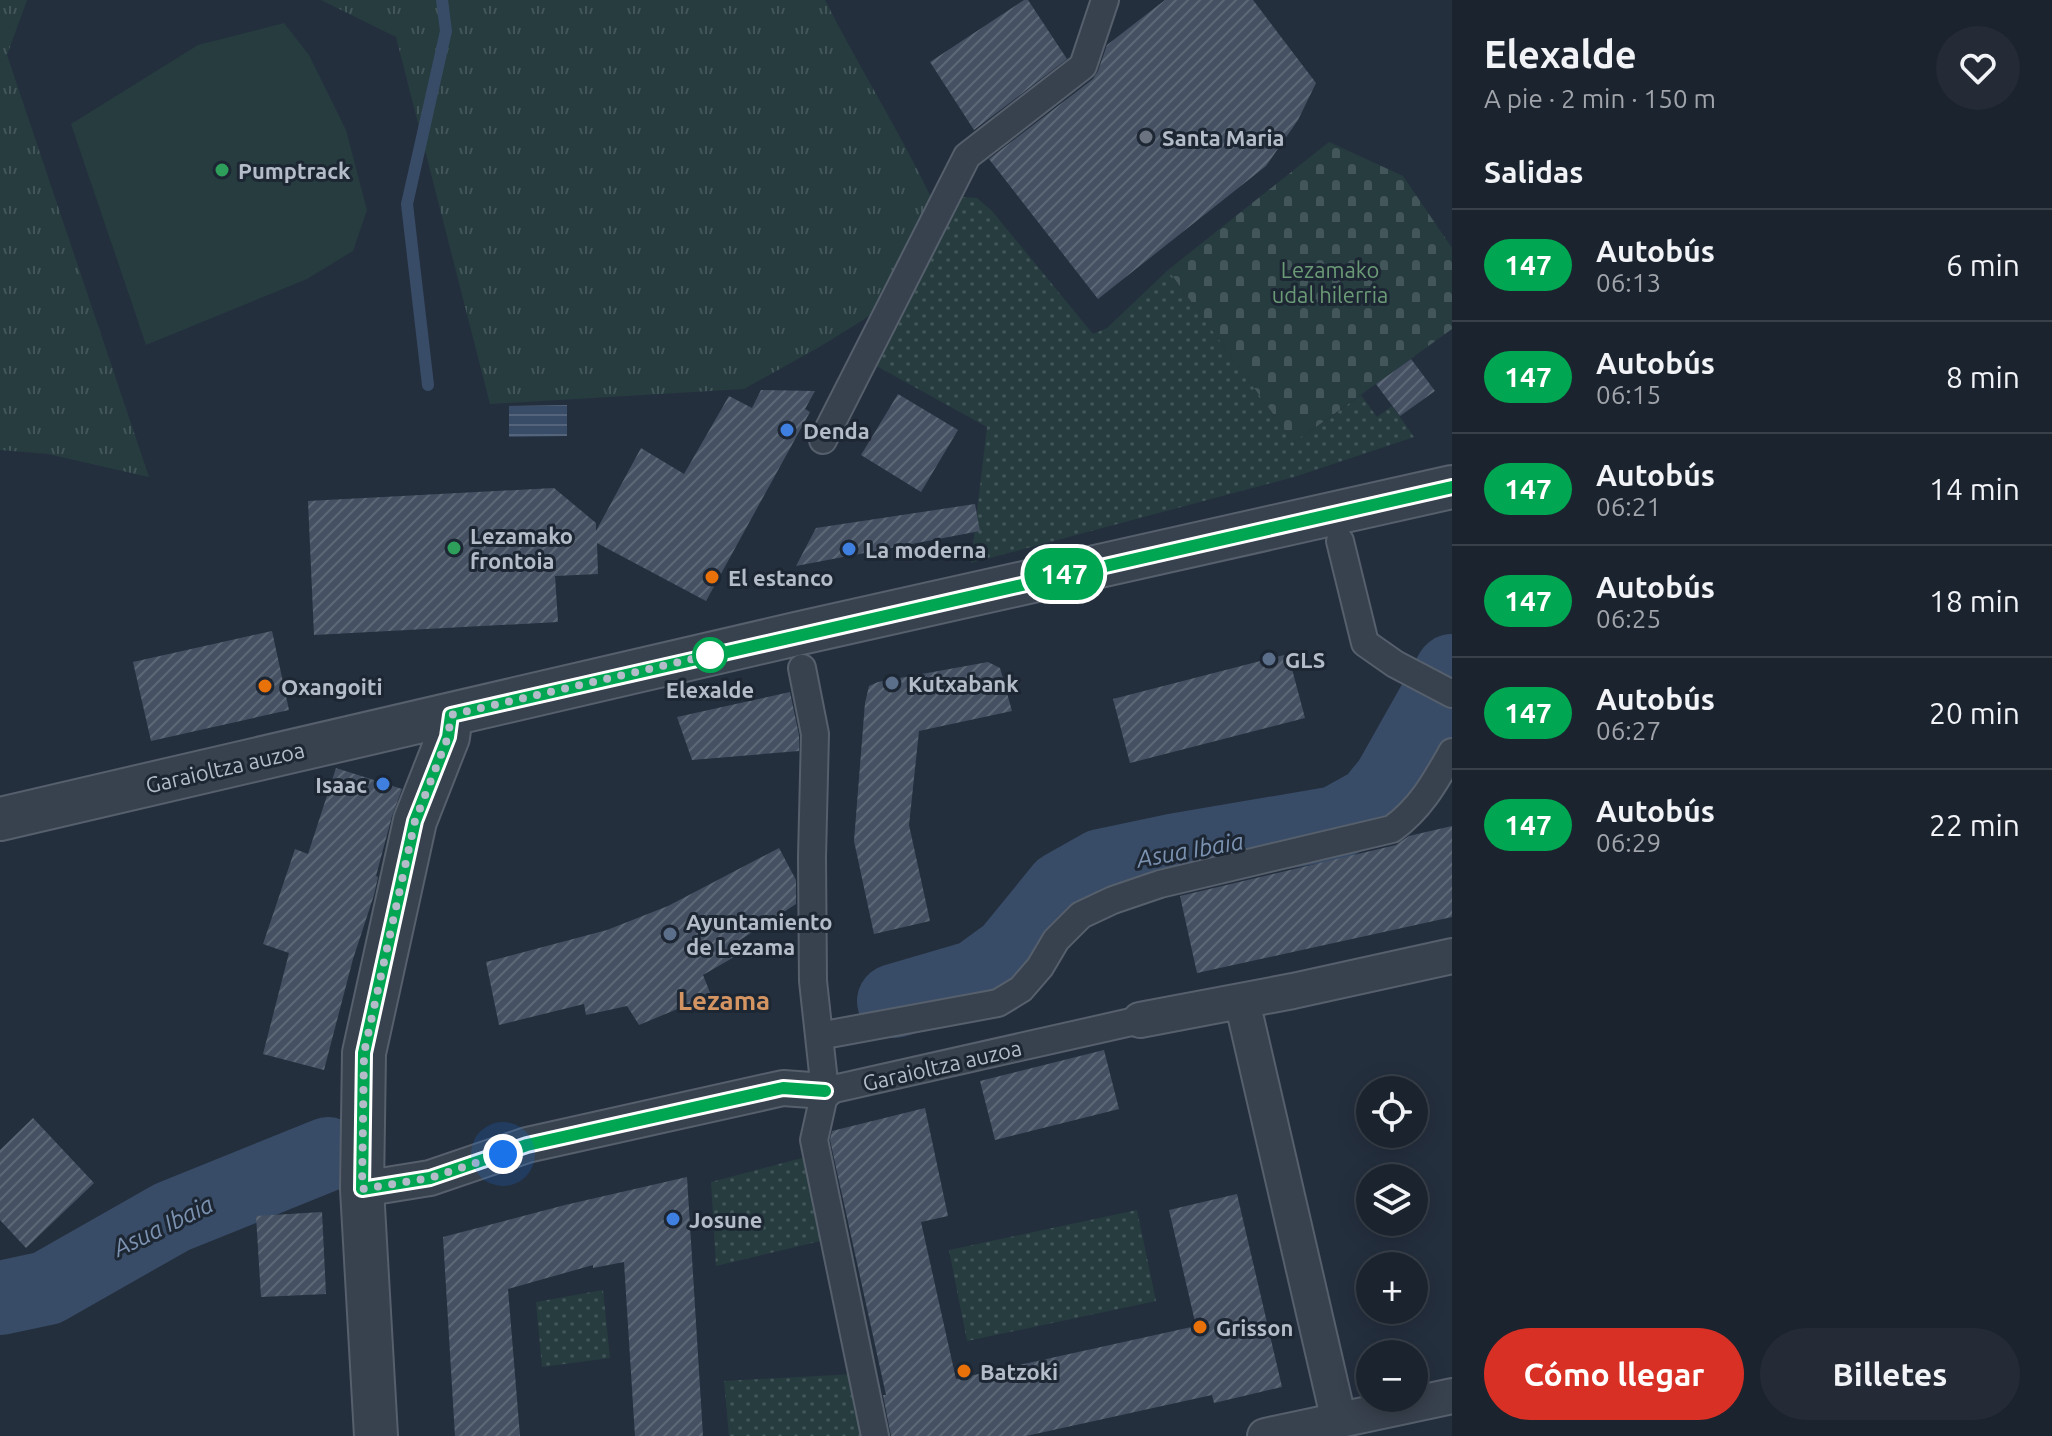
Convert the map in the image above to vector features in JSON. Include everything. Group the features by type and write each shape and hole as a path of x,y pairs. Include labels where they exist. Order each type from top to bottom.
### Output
{"street":[{"path":"823,440 967,156 1083,66 1105,0"},
{"name":"Garaioltza auzoa","path":"0,819 1452,487"},
{"path":"1340,541 1365,643 1395,664 1452,694"},
{"path":"802,668 815,734 813,965 825,1091 814,1140 875,1436"},
{"path":"376,1436 362,1189 364,1053 415,821 448,737 451,715"},
{"path":"819,1036 998,1003 1021,989 1040,967 1056,940 1081,915 1113,900 1160,884 1392,829 1411,815 1426,798 1452,752"},
{"name":"Garaioltza auzoa","path":"362,1189 430,1178 527,1145 783,1088 825,1091 1140,1020 1452,956"},
{"path":"1242,1001 1339,1421"},
{"path":"1265,1436 1452,1396"}],"green space":[{"path":"0,0 27,0 7,55 149,477 48,454 0,450"},
{"path":"321,0 825,0 937,210 903,290 863,320 744,389 490,404 396,37"},
{"name":"Pumptrack","path":"284,23 309,55 346,130 367,210 353,251 307,279 146,345 71,124 198,45"},
{"name":"Lezamako udal hilerria","path":"1329,142 1403,176 1452,248 1452,329 1294,443 1168,270"},
{"path":"961,197 977,198 992,211 1093,334 1107,328 1168,270 1294,443 1361,395 1377,417 1392,406 1414,437 1294,477 971,563 987,427 871,363"},
{"path":"810,1156 829,1239 716,1266 711,1182"},
{"path":"1137,1210 1156,1301 967,1341 949,1250"},
{"path":"603,1290 610,1358 542,1367 536,1302"},
{"path":"855,1374 868,1436 729,1436 724,1381"}],"water":[{"path":"567,405 567,436 509,437 509,406"}],"building":[{"path":"1028,0 1067,59 974,130 930,62"},
{"name":"Santa Maria","path":"1165,0 1253,0 1316,83 1298,120 1266,166 1098,299 989,159 1093,79 1107,45"},
{"path":"1411,359 1435,391 1400,416 1376,384"},
{"name":"Lezamako frontoia","path":"761,390 815,391 805,409 810,412 706,601 597,543 598,574 555,576 558,622 314,635 308,501 554,488 596,523 596,531 641,448 684,474 729,396 752,408"},
{"path":"898,394 958,430 921,492 861,455"},
{"path":"975,504 980,531 796,566 816,528"},
{"path":"272,631 289,710 151,741 133,662"},
{"path":"1288,654 1305,718 1130,763 1113,699"},
{"path":"988,662 1000,668 1012,711 919,731 909,825 930,921 874,934 854,841 869,686"},
{"path":"790,692 799,735 799,751 692,760 677,717"},
{"path":"336,768 402,789 392,816 374,895 353,959 324,1070 263,1054 289,953 263,944 295,849 308,854"},
{"path":"1452,826 1452,917 1197,973 1180,896 1396,845 1409,836"},
{"name":"Ayuntamiento de Lezama","path":"779,848 796,880 796,904 737,942 741,953 703,975 711,995 639,1025 627,1006 586,1015 584,1004 499,1025 486,962 607,930 668,906"},
{"path":"1104,1050 1119,1109 995,1140 980,1081"},
{"path":"925,1108 948,1216 921,1222 956,1379 1196,1326 1169,1210 1237,1194 1282,1387 1214,1403 1212,1395 1026,1436 891,1436 883,1395 886,1395 830,1140 832,1131"},
{"path":"33,1118 94,1183 26,1248 0,1220 0,1150"},
{"path":"687,1177 703,1436 635,1436 624,1262 593,1268 593,1265 508,1289 520,1436 455,1436 443,1237"},
{"path":"322,1212 326,1294 261,1297 256,1216"}],"waterway":[{"path":"428,385 407,204 446,31 442,0"},
{"name":"Asua Ibaia","path":"894,1001 976,977 1009,953 1062,888 1101,866 1336,823 1372,803 1390,781 1452,671"},
{"name":"Asua Ibaia","path":"0,1298 47,1288 172,1217 328,1154"}],"bus line":[{"name":"147","path":"825,1091 783,1088 527,1145 430,1178 362,1189 364,1053 415,821 448,737 451,715 1452,487"}],"place":[{"name":"Santa Maria","path":"1146,137"},
{"name":"Pumptrack","path":"222,170"},
{"name":"Denda","path":"787,430"},
{"name":"Lezamako frontoia","path":"454,548"},
{"name":"La moderna","path":"849,549"},
{"name":"El estanco","path":"712,577"},
{"name":"Elexalde","path":"710,655"},
{"name":"GLS","path":"1269,659"},
{"name":"Kutxabank","path":"892,683"},
{"name":"Oxangoiti","path":"265,686"},
{"name":"Isaac","path":"383,784"},
{"name":"Ayuntamiento de Lezama","path":"670,934"},
{"name":"Josune","path":"673,1219"},
{"name":"Grisson","path":"1200,1327"},
{"name":"Batzoki","path":"964,1371"}],"district":[{"name":"Lezama","path":"724,1000"}],"route":[{"path":"503,1154 430,1178 362,1189 364,1053 415,821 448,737 451,715 710,655"}]}
